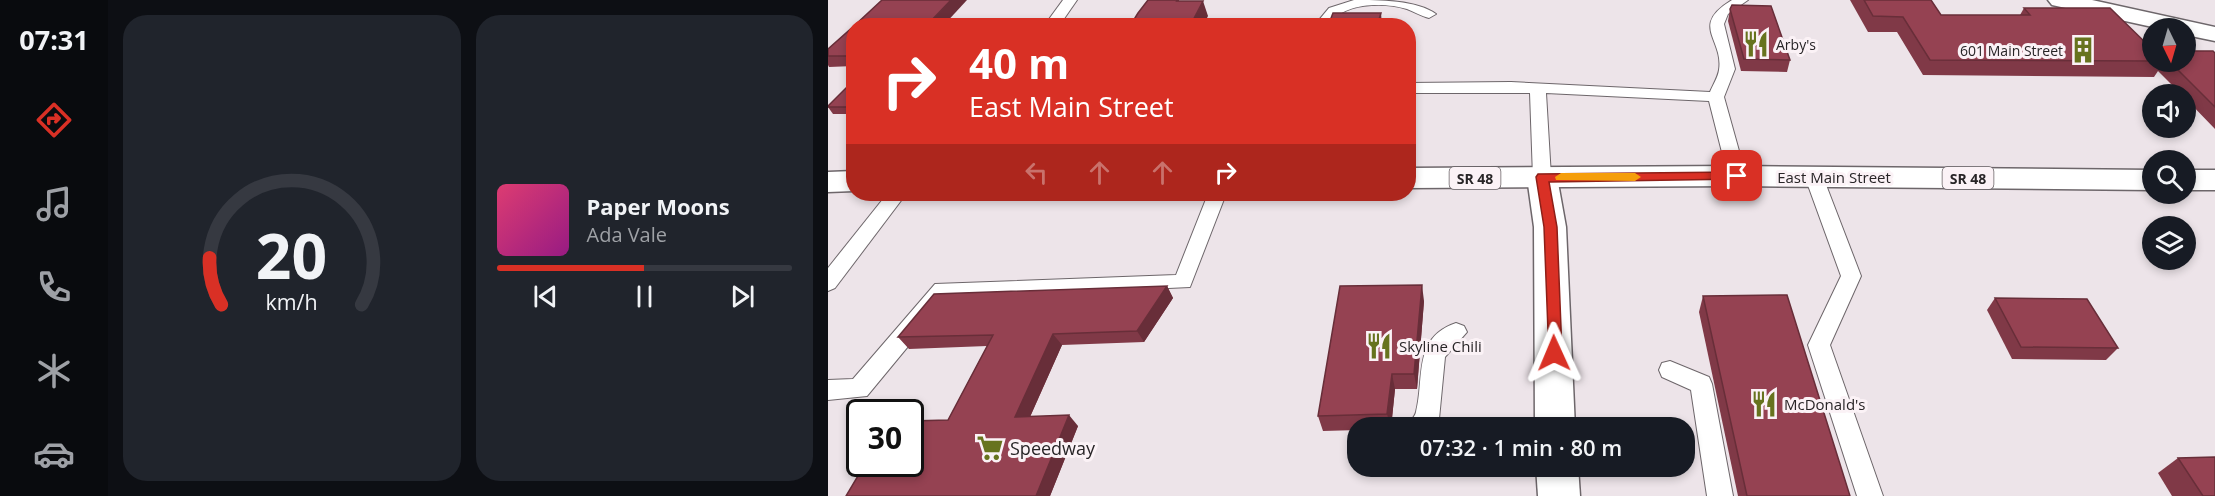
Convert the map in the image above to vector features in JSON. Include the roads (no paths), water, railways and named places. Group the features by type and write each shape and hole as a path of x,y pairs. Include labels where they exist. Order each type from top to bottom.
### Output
{"main road":[{"path":"2060,0 2215,34"},
{"name":"East Main Street","path":"1416,178 1737,176 2142,180"},
{"path":"1542,177 1550,227 1555,417"},
{"path":"2196,180 2215,180"},
{"path":"828,182 846,181"},
{"path":"1558,477 1559,496"}],"lane":[{"path":"1058,18 1070,0"},
{"path":"1737,176 1716,97 1727,69 1717,24 1722,12 1741,0"},
{"path":"1324,18 1332,9 1346,3 1404,3 1429,14"},
{"path":"1416,88 1511,87 1716,97"},
{"path":"1538,90 1542,177"},
{"path":"1814,177 1851,276 1819,345 1870,496"},
{"path":"828,283 892,201"},
{"path":"828,390 859,389 942,290 1183,282 1214,201"},
{"path":"1427,417 1434,353 1455,332"},
{"path":"1670,370 1701,384 1720,496"}],"place":[{"name":"Arby's","path":"1756,44"},
{"name":"601 Main Street","path":"2083,50"},
{"name":"Skyline Chili","path":"1379,346"},
{"name":"McDonald's","path":"1764,404"},
{"name":"Speedway","path":"990,448"}]}
